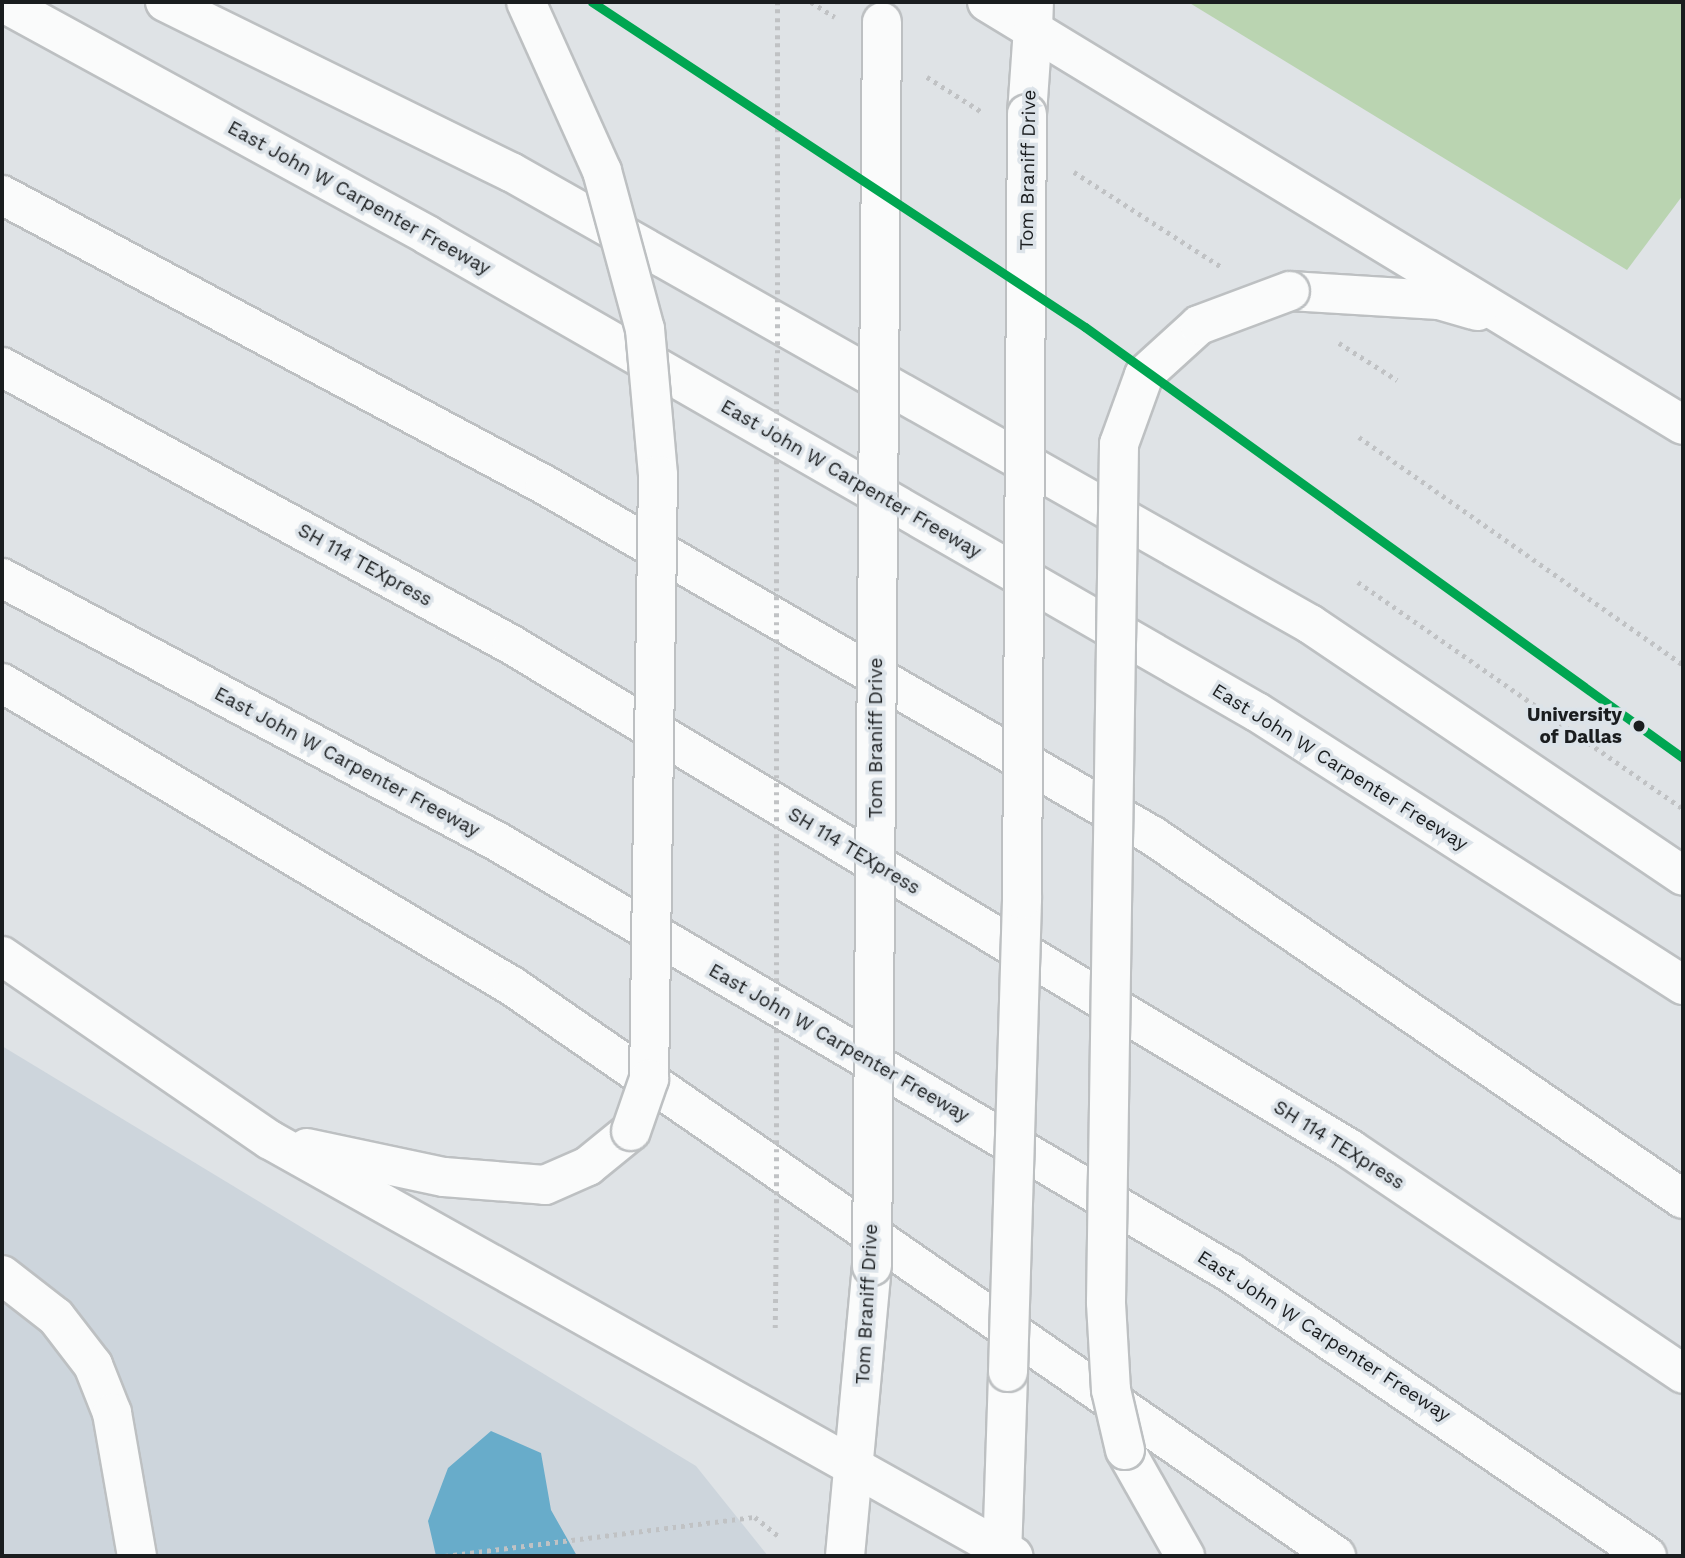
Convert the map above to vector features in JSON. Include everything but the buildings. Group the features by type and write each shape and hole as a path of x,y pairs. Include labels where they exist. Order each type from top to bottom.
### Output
{"main road":[{"name":"East John W Carpenter Freeway","path":"2,2 428,235 1257,712 1683,985"},
{"path":"165,2 511,172 1310,624 1683,876"},
{"path":"270,1140 444,1177 545,1185 588,1166 631,1131 649,1079 658,475 645,329 602,171 526,2"},
{"path":"987,2 1033,15 1683,425"},
{"name":"Tom Braniff Drive","path":"1006,1554 1008,1372 1021,900 1027,114 1033,15"},
{"name":"Tom Braniff Drive","path":"845,1556 856,1472 872,1266 870,16"},
{"path":"2,195 545,485 1153,836 1683,1199"},
{"path":"1185,1556 1125,1450 1111,1390 1106,1302 1119,444 1144,375 1199,325 1290,291 1439,300 1526,326"},
{"name":"SH 114 TEXpress","path":"2,367 559,674 1350,1149 1683,1374"},
{"name":"East John W Carpenter Freeway","path":"2,578 498,842 1231,1273 1647,1556"},
{"path":"2,683 512,986 1336,1556"},
{"path":"2,956 270,1140 1006,1554"},
{"path":"2,1275 55,1317 93,1365 112,1413 137,1556"}],"path":[{"path":"775,1328 777,2"},
{"path":"811,2 870,16"},
{"path":"916,70 987,115"},
{"path":"1069,168 1233,274"},
{"path":"1327,335 1397,380"},
{"path":"1359,437 1683,666"},
{"path":"1358,582 1683,809"},
{"path":"445,1556 755,1517 780,1537"}],"shaded area":[{"path":"2,1046 696,1466 768,1556 2,1556"}],"green space":[{"path":"1188,2 1683,2 1683,195 1627,270"}],"water":[{"path":"491,1431 541,1453 551,1510 577,1556 436,1556 428,1521 448,1468"}],"transit line":[{"path":"592,2 1085,327 1683,758"}],"place":[{"name":"University of Dallas","path":"1639,726"}]}
